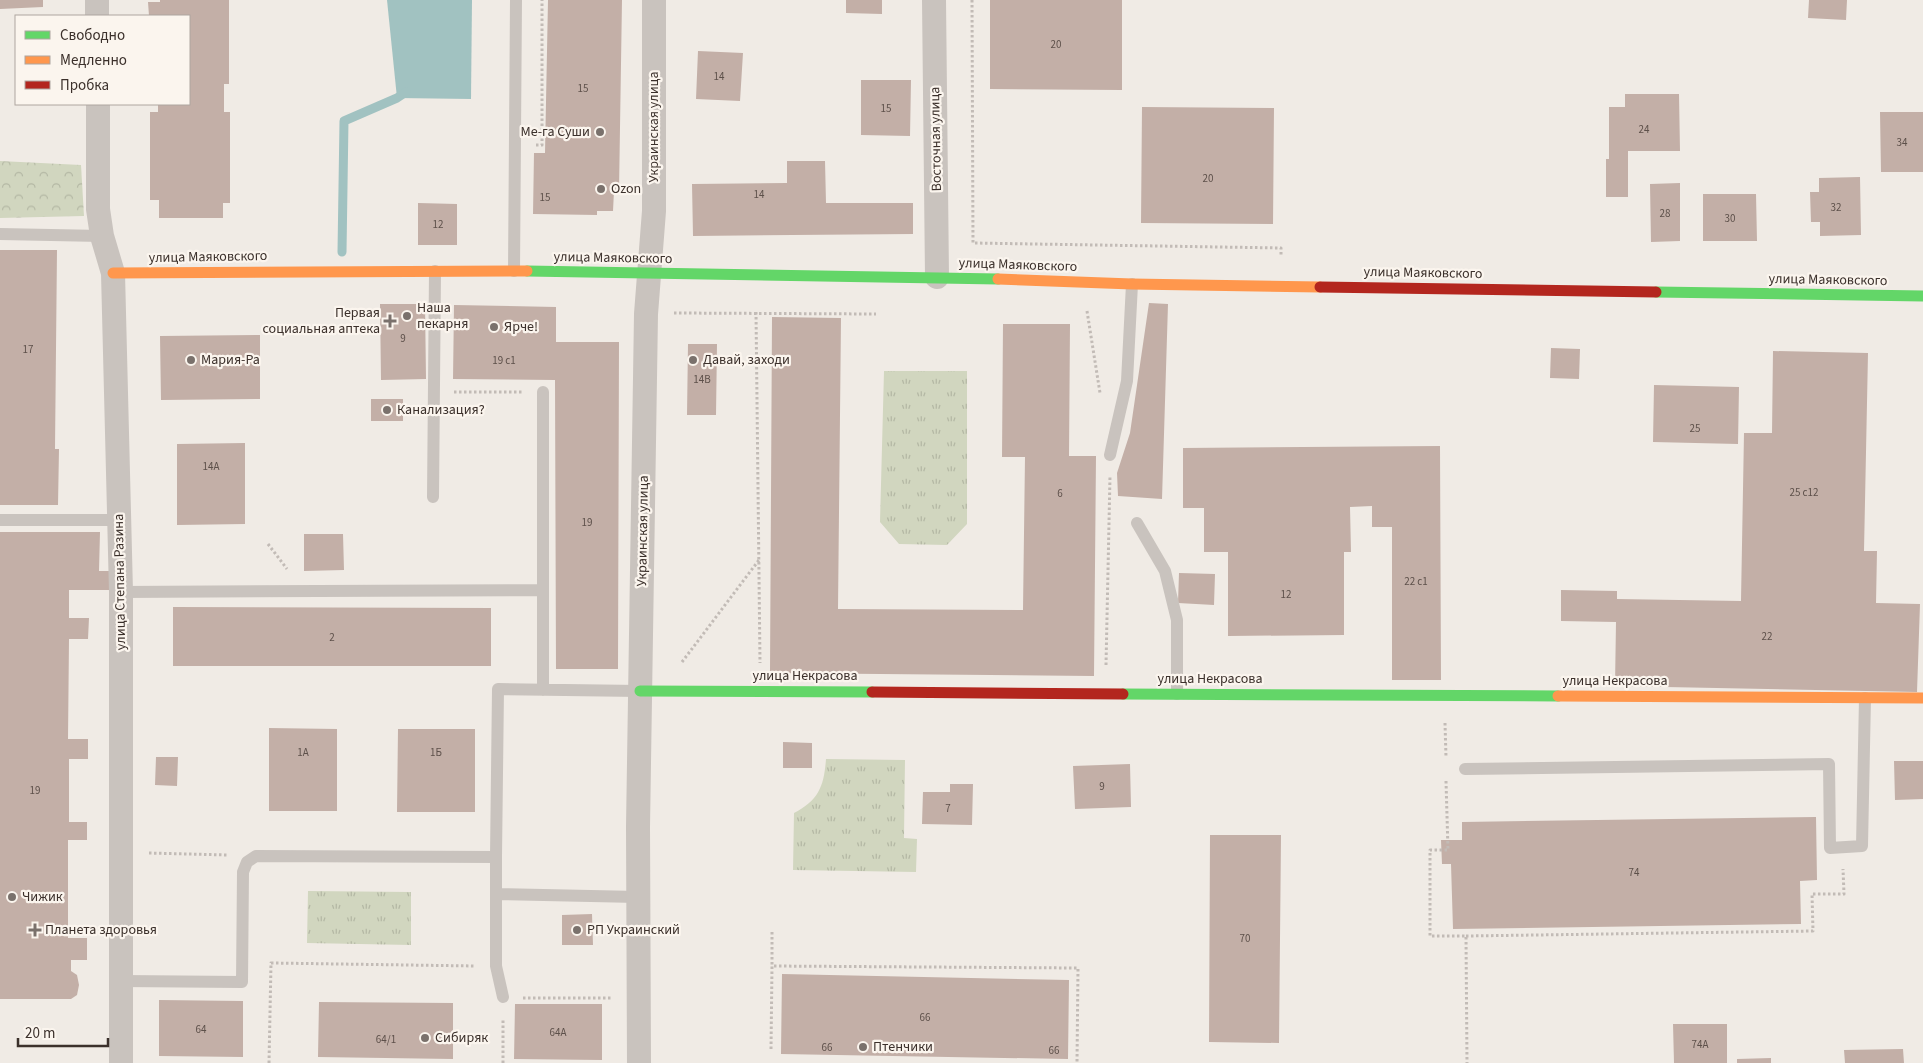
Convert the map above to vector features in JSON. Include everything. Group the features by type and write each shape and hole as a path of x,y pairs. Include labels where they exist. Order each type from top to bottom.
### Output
{"street":[{"path":"97,0 98,15"},
{"name":"Украинская улица","path":"639,1063 638,898 651,691 646,314 654,211 654,0"},
{"name":"Восточная улица","path":"934,0 937,277"},
{"name":"улица Степана Разина","path":"98,105 98,209 102,236 113,273 120,520 121,1063"},
{"name":"улица Маяковского","path":"113,273 514,271 937,277 1132,284 1923,296"},
{"name":"улица Некрасова","path":"651,691 1923,698"}],"lane":[{"path":"514,271 516,0"},
{"path":"0,234 102,236"},
{"path":"433,496 435,271"},
{"path":"1110,454 1127,381 1132,284"},
{"path":"543,392 543,690"},
{"path":"0,520 120,520"},
{"path":"1137,524 1165,571 1177,620 1177,694"},
{"path":"121,592 543,590"},
{"name":"улица Некрасова","path":"496,856 498,689 651,691"},
{"path":"1465,769 1829,764 1830,848 1862,846 1865,698"},
{"path":"121,981 242,982 243,872 244,867 251,858 261,856 496,856 496,966 504,997"},
{"path":"496,894 638,898"}],"path":[{"path":"972,0 974,243 1281,248 1281,286"},
{"path":"1083,283 1101,397"},
{"path":"756,312 760,691"},
{"path":"646,314 756,312 876,314"},
{"path":"434,392 543,392"},
{"path":"1106,693 1110,454"},
{"path":"651,691 759,560"},
{"path":"1445,695 1446,763"},
{"path":"1446,772 1448,850 1430,850 1430,936 1813,931 1812,894 1844,894 1842,847"},
{"path":"146,853 261,856"},
{"path":"771,1049 772,932"},
{"path":"1466,936 1466,1063"},
{"path":"269,1063 271,963 496,966"},
{"path":"772,966 1078,968 1077,1063"},
{"path":"503,1063 504,997 612,998"}],"green space":[{"path":"0,161 81,165 84,216 0,218"},
{"path":"884,371 967,371 967,524 947,545 899,544 880,522"},
{"path":"826,759 905,760 904,838 917,839 916,872 793,870 794,813 809,803 819,791 824,777"},
{"path":"308,891 411,892 411,945 307,943"}],"water":[{"path":"387,0 472,0 471,99 397,98"}],"building":[{"path":"0,0 43,0 43,7 0,9"},
{"path":"160,0 229,0 229,84 224,84 224,112 230,112 230,203 223,203 223,218 159,218 159,200 150,200 150,112 158,112 158,105 190,105 190,15 149,15 148,2 160,2"},
{"path":"548,0 622,0 619,191 614,191 613,211 597,211 597,215 533,214 534,153 545,153"},
{"path":"846,0 882,0 882,14 846,13"},
{"path":"990,0 1122,0 1122,90 990,89"},
{"path":"1809,0 1847,0 1846,20 1808,18"},
{"path":"698,51 743,53 740,101 696,99"},
{"path":"861,80 911,80 910,136 861,135"},
{"path":"1625,94 1679,94 1680,151 1628,151 1628,197 1606,197 1606,159 1609,159 1609,107 1625,107"},
{"path":"1142,107 1274,108 1273,224 1141,223"},
{"path":"1880,112 1923,112 1923,172 1881,172"},
{"path":"787,161 825,161 826,203 913,203 913,234 693,236 692,184 787,183"},
{"path":"1860,177 1861,235 1820,236 1820,222 1811,222 1810,192 1819,192 1819,178"},
{"path":"1680,183 1680,241 1651,242 1650,184"},
{"path":"1703,194 1756,194 1757,241 1703,241"},
{"path":"418,203 457,204 457,245 418,245"},
{"path":"0,250 57,250 55,449 59,449 58,505 0,505"},
{"path":"1149,303 1168,304 1162,499 1118,496 1117,473 1130,433"},
{"path":"380,304 425,304 426,379 381,380"},
{"path":"454,305 556,307 556,342 619,342 618,669 556,669 555,380 453,379"},
{"path":"772,317 841,318 838,609 1023,610 1025,457 1002,457 1003,324 1070,324 1069,456 1096,456 1094,676 770,673"},
{"path":"260,335 260,399 161,400 160,336"},
{"path":"688,344 717,344 716,415 687,415"},
{"path":"1551,348 1580,349 1579,379 1550,378"},
{"path":"1773,351 1868,353 1864,551 1877,551 1876,603 1920,604 1917,692 1615,686 1616,622 1561,621 1561,590 1617,591 1617,599 1741,601 1744,433 1772,433"},
{"path":"1654,385 1739,387 1738,444 1653,442"},
{"name":"Канализация?","path":"371,399 403,399 403,421 371,421"},
{"path":"245,443 245,524 177,525 177,444"},
{"path":"1440,446 1441,680 1392,680 1392,527 1372,527 1372,506 1350,507 1351,552 1344,552 1344,635 1228,636 1228,552 1204,552 1204,508 1183,508 1183,448"},
{"path":"0,532 100,532 99,571 111,571 111,590 69,590 69,618 89,618 88,639 69,639 68,739 88,739 88,759 69,759 69,822 87,822 87,840 68,840 68,938 87,938 87,960 71,960 71,971 77,975 79,985 77,995 71,999 0,999"},
{"path":"304,534 343,534 344,570 304,571"},
{"path":"1179,573 1215,574 1214,605 1178,603"},
{"path":"173,607 491,608 491,666 173,666"},
{"path":"269,728 337,729 337,811 269,811"},
{"path":"398,729 475,729 475,812 397,812"},
{"path":"783,742 812,743 812,768 783,768"},
{"path":"156,757 178,757 177,786 155,785"},
{"path":"1894,761 1923,761 1923,799 1895,800"},
{"path":"1130,764 1131,807 1075,809 1073,766"},
{"path":"950,784 973,784 972,825 922,824 923,792 950,792"},
{"path":"1816,817 1817,880 1800,881 1801,924 1453,929 1451,864 1442,864 1441,840 1462,840 1462,822"},
{"path":"1210,835 1281,835 1279,1043 1209,1042"},
{"name":"РП Украинский","path":"592,914 593,945 562,945 562,915"},
{"path":"782,974 1069,980 1068,1059 781,1054"},
{"path":"159,1000 243,1001 243,1057 159,1056"},
{"path":"319,1002 453,1003 453,1059 318,1057"},
{"path":"515,1004 602,1004 602,1060 514,1059"},
{"path":"1673,1024 1727,1024 1727,1063 1674,1063"},
{"path":"1903,1049 1904,1063 1845,1063 1844,1050"},
{"path":"1771,1058 1771,1063 1737,1063 1737,1059"}],"waterway":[{"path":"342,252 344,121 397,98 406,92"}],"traffic: fast":[{"path":"527,271 998,279"},
{"path":"1656,292 1923,296"},
{"path":"640,691 872,692"},
{"path":"1123,694 1558,696"}],"traffic: slow":[{"path":"113,273 527,271"},
{"path":"998,279 1132,284 1320,287"},
{"path":"1558,696 1923,698"}],"traffic: jam":[{"path":"1320,287 1656,292"},
{"path":"872,692 1123,694"}],"place":[{"name":"Ме-га Суши","path":"600,132"},
{"name":"Ozon","path":"601,189"},
{"name":"Наша пекарня","path":"407,316"},
{"name":"Первая социальная аптека","path":"390,321"},
{"name":"Ярче!","path":"494,327"},
{"name":"Мария-Ра","path":"191,360"},
{"name":"Давай, заходи","path":"693,360"},
{"name":"Канализация?","path":"387,410"},
{"name":"Чижик","path":"12,897"},
{"name":"Планета здоровья","path":"35,930"},
{"name":"РП Украинский","path":"577,930"},
{"name":"Сибиряк","path":"425,1038"},
{"name":"Птенчики","path":"863,1047"}]}
